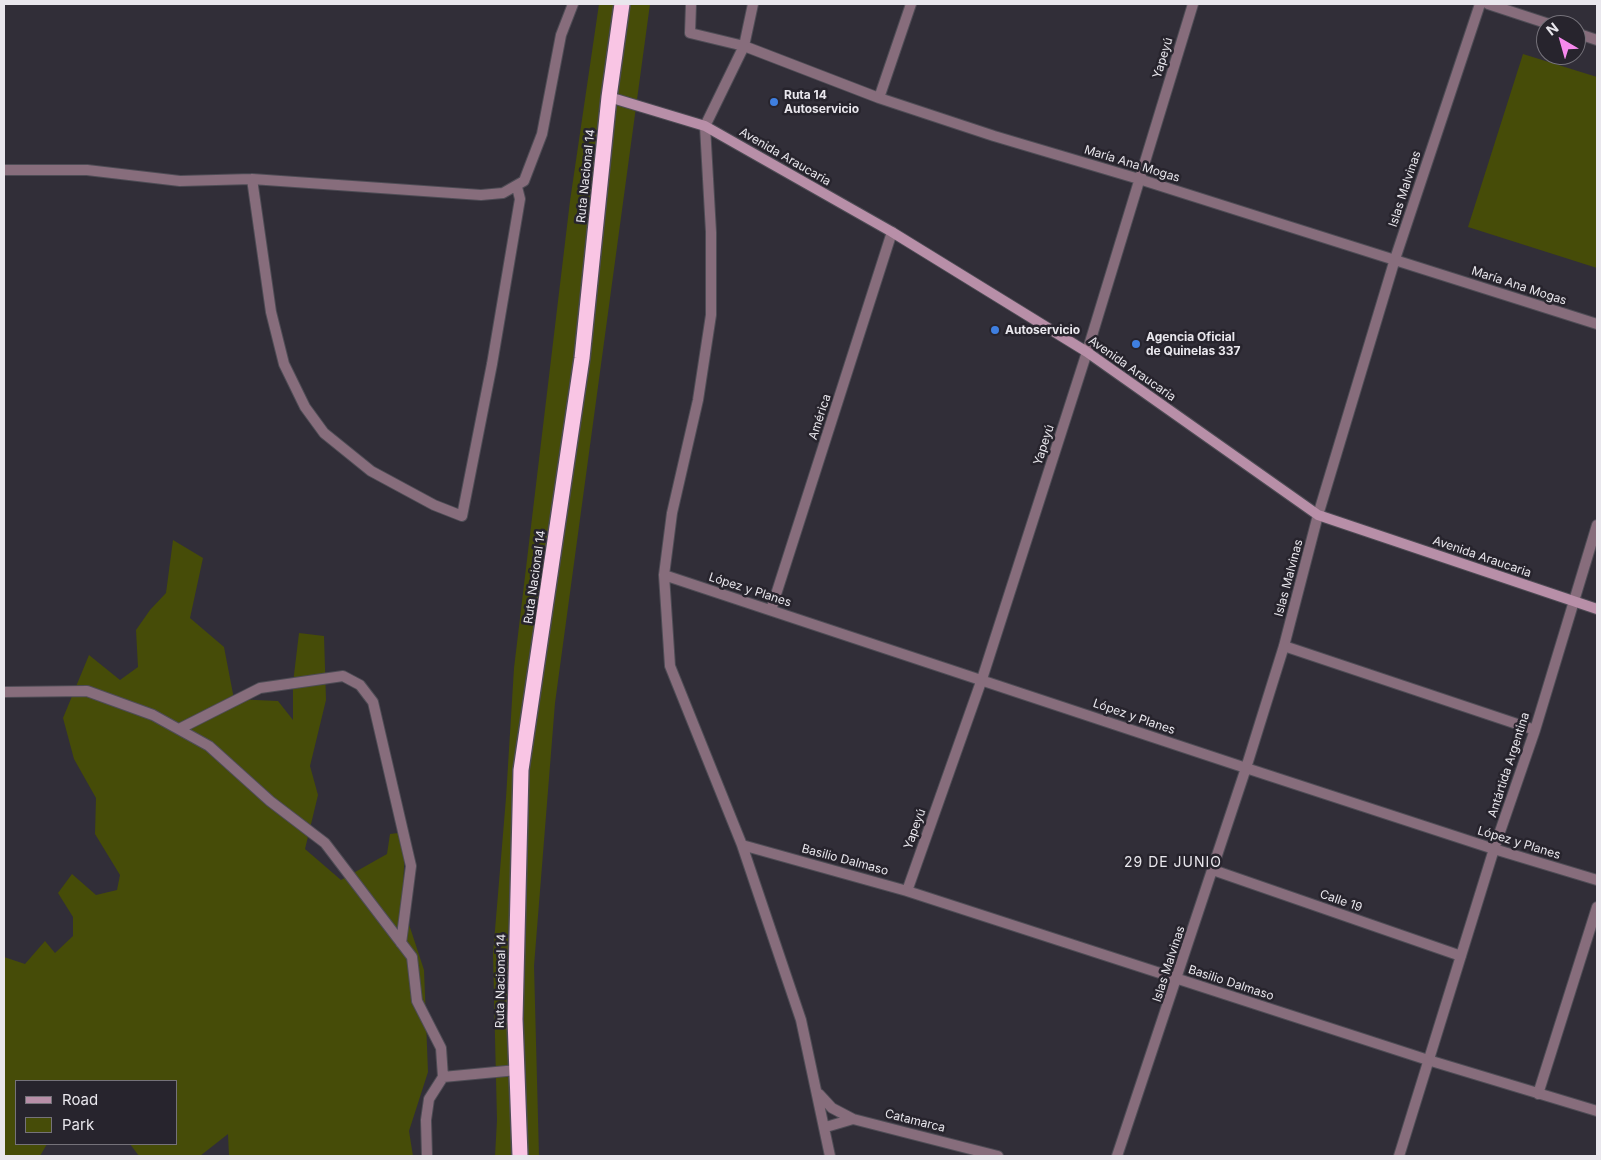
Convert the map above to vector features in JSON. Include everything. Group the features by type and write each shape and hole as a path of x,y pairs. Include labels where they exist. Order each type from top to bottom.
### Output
{"highway":[{"name":"Ruta Nacional 14","path":"520,1156 515,1019 521,770 582,358 609,97 621,4"}],"main road":[{"name":"Avenida Araucaria","path":"609,97 705,126 892,232 1087,352 1318,515 1597,609"}],"street":[{"path":"4,170 87,170 180,181 252,179 481,195 503,193 517,187 524,181 542,134 561,35 572,4"},
{"name":"María Ana Mogas","path":"691,4 690,33 744,46 879,98 994,136 1139,179 1597,324"},
{"path":"753,4 744,46 705,126 711,232 711,316 698,400 672,512 664,575 670,666 742,845 801,1020 826,1128 830,1156"},
{"path":"879,98 911,4"},
{"name":"Yapeyú","path":"907,891 982,679 1087,352 1193,4"},
{"name":"Islas Malvinas","path":"1117,1156 1246,768 1284,646 1318,515 1395,259 1480,4"},
{"path":"1488,4 1536,20"},
{"path":"252,179 271,312 284,364 305,407 324,433 371,471 434,505 462,516 492,364 520,199 517,187"},
{"name":"América","path":"771,610 892,232"},
{"name":"Antártida Argentina","path":"1399,1156 1494,850 1535,730 1597,524"},
{"name":"López y Planes","path":"664,575 1494,850 1597,880"},
{"path":"1284,646 1535,730"},
{"path":"179,729 260,688 343,676 360,685 373,702 411,866 401,943"},
{"path":"4,692 87,691 153,715 209,746 270,801 325,843 412,957 417,1001 440,1048 443,1077 429,1099 426,1120 427,1156"},
{"name":"Basilio Dalmaso","path":"742,845 907,891 1428,1060 1597,1111"},
{"name":"Calle 19","path":"1213,870 1461,956"},
{"path":"1538,1094 1597,907"},
{"path":"443,1077 517,1070"},
{"name":"Catamarca","path":"818,1093 832,1108 853,1119 998,1156"},
{"path":"826,1128 853,1119"}],"green space":[{"path":"599,4 650,4 555,703 534,966 539,1156 495,1156 497,1120 493,954 506,798 514,668 570,201"},
{"path":"1523,54 1536,58 1536,65 1558,65 1597,77 1597,268 1468,227"},
{"path":"173,540 203,558 190,618 224,647 234,699 278,701 293,720 293,683 299,633 324,636 326,700 310,766 318,795 305,849 341,880 387,854 390,834 406,832 402,903 424,970 428,1072 409,1131 413,1156 229,1156 228,1134 200,1156 139,1156 131,1145 178,1145 178,1080 15,1080 15,1145 46,1145 40,1156 4,1156 4,957 25,964 45,941 55,953 73,936 73,917 58,893 72,874 96,895 117,890 120,875 95,834 96,798 74,759 63,718 89,655 120,680 138,667 136,630 150,610 166,593"}],"place":[{"name":"Ruta 14 Autoservicio","path":"774,102"},
{"name":"Autoservicio","path":"995,330"},
{"name":"Agencia Oficial de Quinelas 337","path":"1136,344"}],"district":[{"name":"29 DE JUNIO","path":"1173,863"}]}
